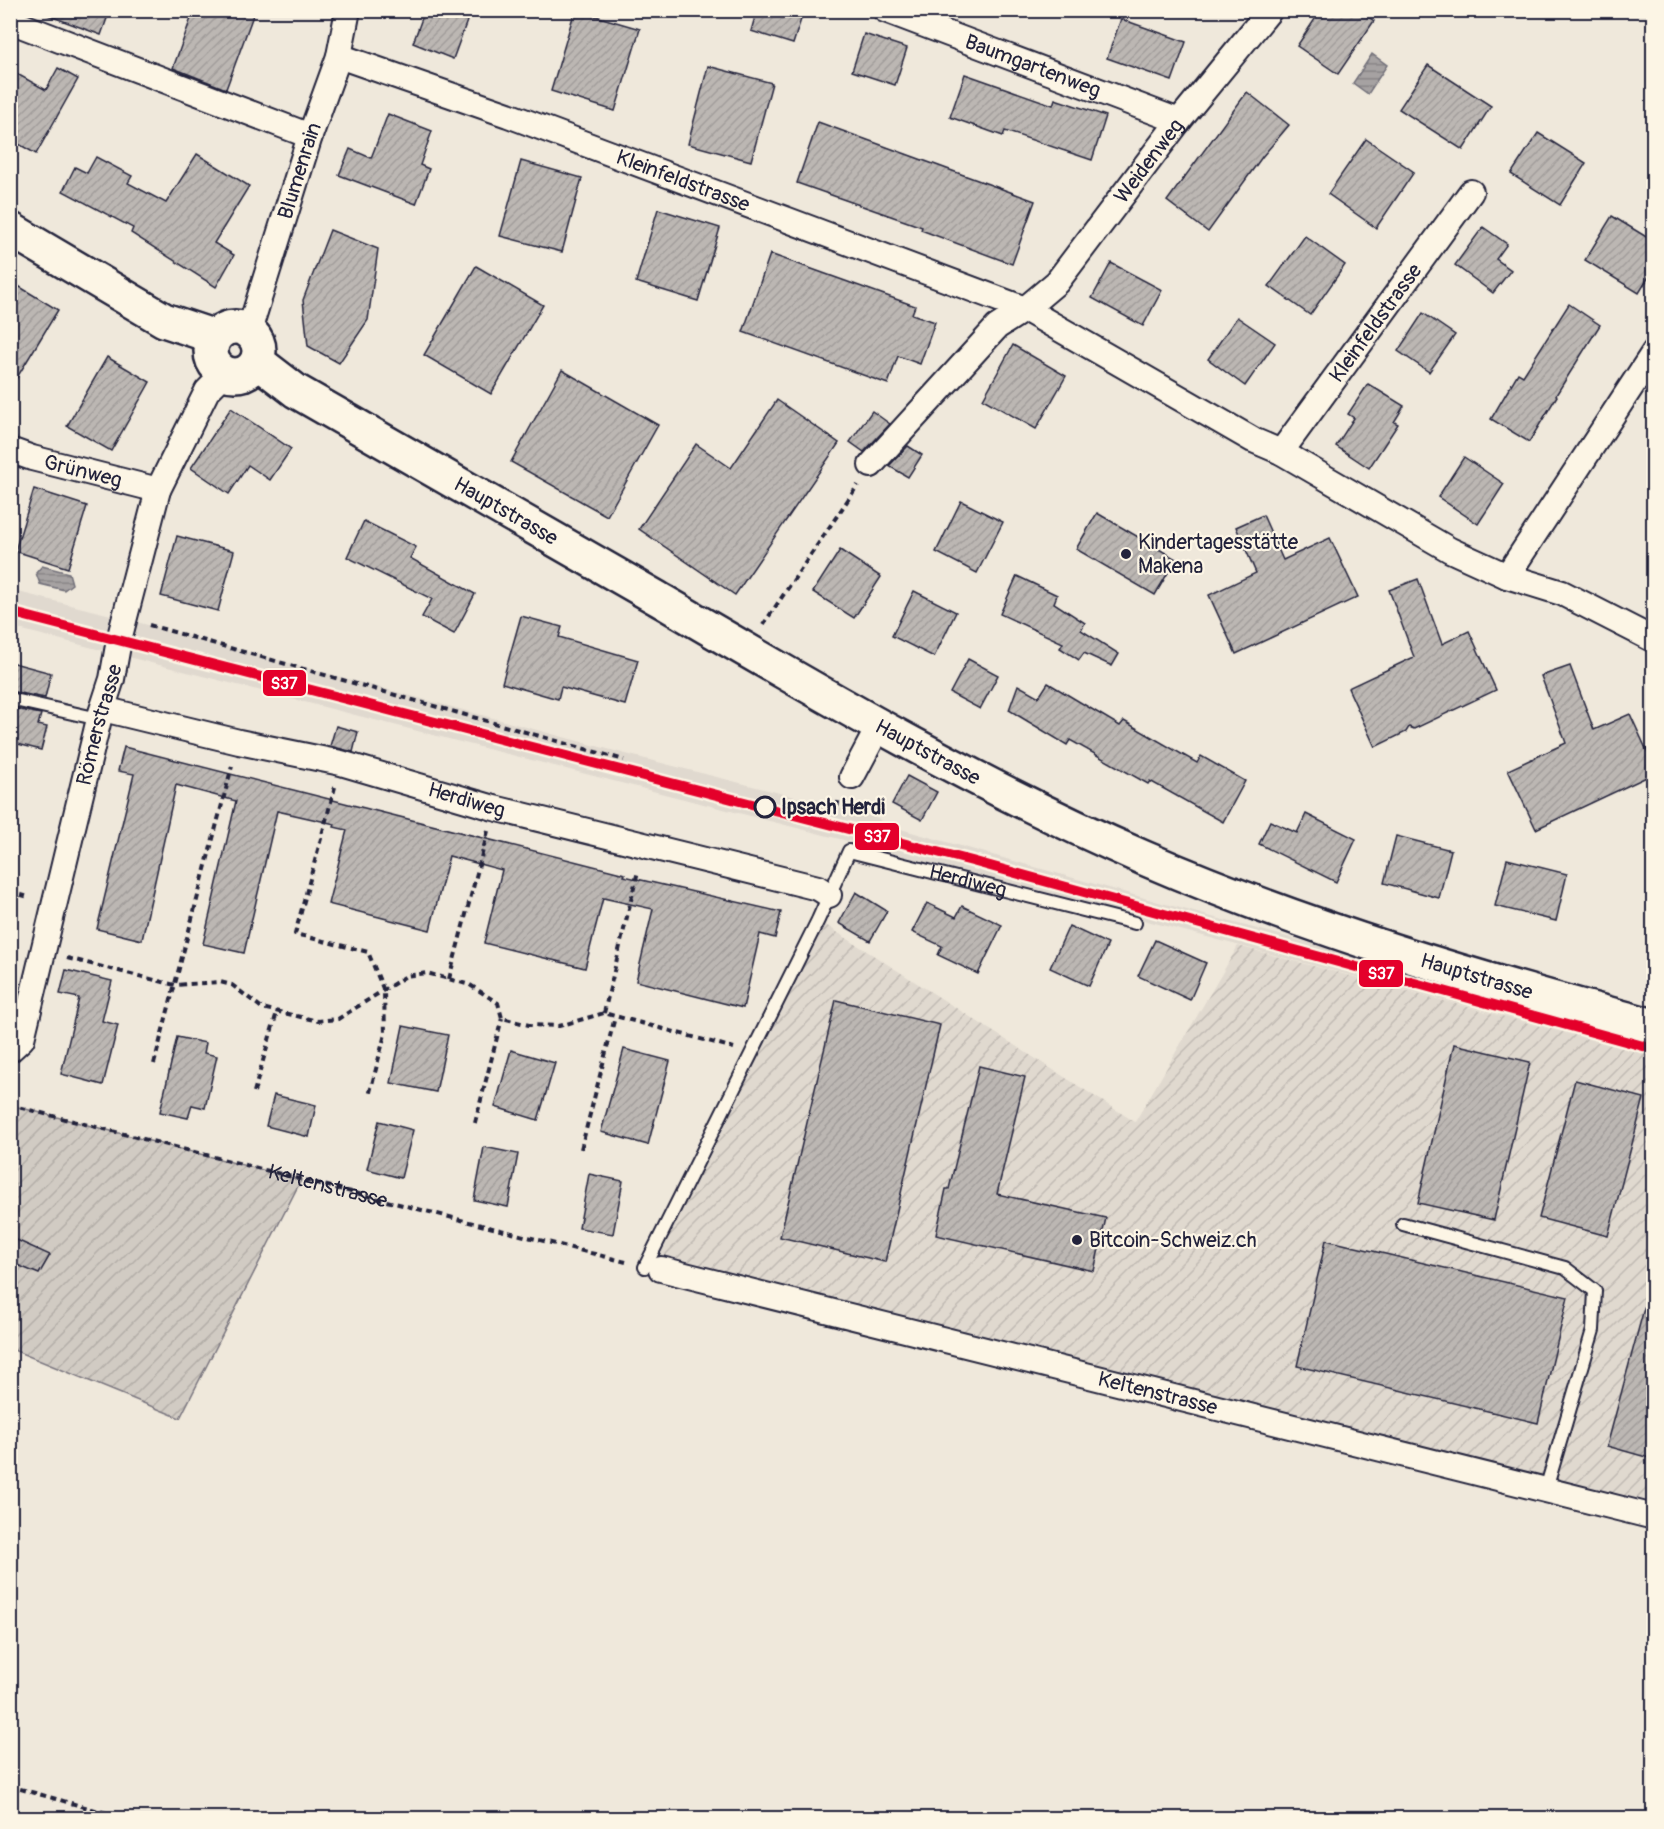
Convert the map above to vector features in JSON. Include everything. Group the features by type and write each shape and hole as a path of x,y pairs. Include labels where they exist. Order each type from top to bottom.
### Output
{"main road":[{"path":"10,229 164,320 216,338"},
{"path":"234,327 253,346 249,371 242,374 225,373 214,362 212,345 221,332 234,327"},
{"name":"Hauptstrasse","path":"253,346 296,392 879,726 1050,815 1144,858 1284,913 1502,986 1653,1026"}],"street":[{"name":"Blumenrain","path":"253,346 309,136 339,56 348,10"},
{"name":"Baumgartenweg","path":"885,10 1179,121"},
{"name":"Weidenweg","path":"1026,309 1057,282 1179,121 1270,10"},
{"path":"10,21 309,136"},
{"name":"Kleinfeldstrasse","path":"339,56 519,120 1026,309 1450,550 1507,576 1562,593 1653,640"},
{"name":"Kleinfeldstrasse","path":"1281,452 1471,192"},
{"path":"871,465 997,327 1026,309"},
{"path":"1507,576 1653,352"},
{"name":"Römerstrasse","path":"10,1050 22,1039 158,490 207,391 225,373"},
{"name":"Grünweg","path":"10,450 32,458 158,490"},
{"name":"Herdiweg","path":"101,714 341,763 494,808 818,888 829,895"},
{"path":"852,777 879,726"},
{"name":"Keltenstrasse","path":"653,1268 1653,1517"}],"lane":[{"path":"10,699 101,714"},
{"name":"Herdiweg","path":"653,1268 752,1052 818,920 849,851 1135,923"},
{"path":"1403,1224 1565,1268 1595,1291 1593,1330 1546,1489"}],"path":[{"path":"746,651 871,465"},
{"path":"126,618 624,760"},
{"path":"154,1064 238,742"},
{"path":"341,763 295,934 368,952 384,992 385,1034 369,1096"},
{"path":"449,979 494,808"},
{"path":"604,1013 644,844"},
{"path":"44,954 175,985 220,982 232,985 262,1008 318,1021 338,1018 384,992 406,976 427,973 470,985 498,1003 502,1018 475,1123"},
{"path":"254,1092 277,1012"},
{"path":"502,1018 529,1025 559,1026 604,1013 752,1052"},
{"path":"581,1149 615,1017"},
{"name":"Keltenstrasse","path":"10,1105 653,1268"},
{"path":"10,1786 124,1818"}],"shaded area":[{"path":"1372,54 1387,65 1368,94 1353,83"},
{"path":"42,566 69,573 72,584 64,590 40,584 36,573"},
{"path":"10,590 626,754 878,818 883,824 1208,916 1653,1034 1653,1056 840,839 11,627"},
{"path":"818,920 1135,1122 1238,946 1653,1056 1653,1517 645,1267"},
{"path":"10,1105 301,1180 180,1418 11,1349"}],"building":[{"path":"42,10 110,10 101,35 42,13"},
{"path":"194,10 255,10 226,89 173,68"},
{"path":"425,10 471,10 453,59 413,43"},
{"path":"575,10 640,29 615,111 551,91"},
{"path":"757,10 804,10 793,44 751,31"},
{"path":"1321,10 1359,10 1374,21 1338,74 1297,46"},
{"path":"1121,19 1186,42 1172,81 1107,58"},
{"path":"864,34 907,48 895,85 852,71"},
{"path":"1428,65 1491,106 1463,150 1399,109"},
{"path":"708,66 772,83 751,161 688,144"},
{"path":"58,68 78,79 36,154 10,139 10,70 46,90"},
{"path":"965,74 1053,105 1055,99 1106,116 1092,160 1005,131 1003,136 950,117"},
{"path":"1247,92 1289,125 1262,157 1208,232 1167,201"},
{"path":"388,114 432,131 420,165 429,169 416,204 339,175 350,149 371,158"},
{"path":"818,122 1035,201 1012,264 921,230 922,227 797,183"},
{"path":"1538,133 1586,163 1560,205 1511,174"},
{"path":"1366,139 1414,172 1376,228 1328,194"},
{"path":"197,154 249,186 214,243 234,255 216,287 131,233 133,228 63,191 75,167 87,173 96,157 132,176 128,183 166,203"},
{"path":"521,161 582,178 562,252 500,236"},
{"path":"658,209 720,228 698,301 636,282"},
{"path":"1612,216 1653,241 1653,270 1639,293 1585,260"},
{"path":"1483,227 1507,244 1496,259 1511,270 1493,293 1455,265"},
{"path":"330,230 378,249 368,320 339,363 308,346 303,300"},
{"path":"1305,236 1345,265 1310,315 1269,286"},
{"path":"770,254 915,306 912,314 935,322 920,364 898,356 888,384 743,332"},
{"path":"1111,263 1162,290 1143,326 1092,298"},
{"path":"476,266 543,305 491,394 424,355"},
{"path":"10,281 58,310 10,389"},
{"path":"1569,304 1600,325 1529,442 1491,419 1518,373 1523,376"},
{"path":"1423,313 1455,335 1429,372 1398,351"},
{"path":"1237,317 1275,343 1245,386 1208,359"},
{"path":"1013,345 1066,376 1036,429 983,399"},
{"path":"107,357 150,382 111,451 67,426"},
{"path":"562,370 658,425 607,516 511,462"},
{"path":"1368,384 1404,406 1394,422 1398,424 1369,468 1336,446 1354,418 1348,414"},
{"path":"777,400 839,443 735,595 639,529 696,444 731,468"},
{"path":"231,408 291,449 270,480 248,465 229,494 191,468"},
{"path":"872,411 890,424 864,452 850,442"},
{"path":"908,446 922,455 908,477 889,466"},
{"path":"1464,457 1504,484 1478,524 1438,497"},
{"path":"34,489 87,506 68,568 15,551"},
{"path":"961,501 1003,522 977,573 936,552"},
{"path":"1097,513 1176,559 1155,595 1076,549"},
{"path":"1263,515 1283,560 1330,538 1358,597 1236,654 1209,595 1256,573 1236,527"},
{"path":"364,521 416,547 410,558 475,594 454,634 422,617 432,599 347,557"},
{"path":"177,536 234,551 218,611 161,596"},
{"path":"840,550 881,577 854,618 813,592"},
{"path":"1017,576 1057,595 1054,603 1085,623 1081,630 1119,654 1112,666 1084,653 1079,660 1060,648 1063,643 1000,614"},
{"path":"1418,579 1442,644 1469,631 1496,690 1414,729 1409,727 1406,732 1375,747 1348,688 1414,657 1389,590"},
{"path":"914,591 956,612 934,657 892,636"},
{"path":"521,616 562,627 559,637 638,660 625,705 561,687 558,699 502,683"},
{"path":"968,659 998,675 980,709 950,693"},
{"path":"10,662 51,673 45,698 10,691"},
{"path":"1570,666 1594,730 1630,714 1653,764 1653,774 1536,829 1508,770 1566,743 1541,676"},
{"path":"1048,683 1120,726 1124,721 1197,763 1201,756 1245,781 1223,822 1150,781 1148,784 1070,740 1067,745 1009,710 1018,685 1039,697"},
{"path":"10,708 41,714 38,725 47,727 41,750 10,742"},
{"path":"336,726 358,732 353,752 330,746"},
{"path":"124,747 625,874 624,876 781,912 775,938 760,934 743,1008 636,981 653,909 603,898 585,968 484,943 502,870 449,856 430,930 328,904 347,830 334,827 335,824 277,811 244,953 203,944 236,801 176,785 142,940 97,929 134,774 118,771"},
{"path":"907,776 937,792 922,820 892,804"},
{"path":"1306,814 1356,839 1336,882 1259,844 1270,821 1297,833"},
{"path":"1396,836 1451,850 1439,898 1384,883"},
{"path":"1507,859 1567,874 1556,921 1495,906"},
{"path":"856,892 887,911 870,941 839,923"},
{"path":"927,903 956,917 962,906 1002,925 978,974 938,955 942,946 912,932"},
{"path":"1069,926 1108,944 1089,986 1050,968"},
{"path":"1155,940 1206,963 1190,1000 1138,976"},
{"path":"66,970 112,981 102,1021 118,1025 103,1085 61,1074 79,998 60,994"},
{"path":"836,1000 940,1025 885,1262 780,1237"},
{"path":"403,1026 448,1035 436,1092 391,1083"},
{"path":"177,1037 206,1043 204,1053 217,1056 205,1108 192,1105 188,1118 160,1112"},
{"path":"1454,1044 1530,1062 1494,1220 1418,1203"},
{"path":"624,1049 670,1061 648,1145 601,1132"},
{"path":"511,1050 555,1063 538,1120 495,1107"},
{"path":"979,1066 1025,1077 997,1194 1106,1218 1094,1271 936,1235"},
{"path":"1575,1080 1644,1098 1608,1236 1539,1218"},
{"path":"274,1095 316,1105 309,1137 266,1126"},
{"path":"379,1121 413,1130 401,1178 367,1169"},
{"path":"484,1147 518,1154 508,1207 474,1200"},
{"path":"589,1174 623,1181 613,1234 579,1228"},
{"path":"10,1237 50,1255 39,1274 10,1262"},
{"path":"1326,1240 1568,1297 1538,1423 1297,1366"},
{"path":"1646,1301 1653,1302 1653,1459 1607,1446"}],"transit line":[{"name":"S37","path":"10,612 972,861 1654,1049"}],"place":[{"name":"Kindertagesstätte Makena","path":"1126,554"},
{"name":"Ipsach Herdi","path":"765,807"},
{"name":"Bitcoin-Schweiz.ch","path":"1077,1240"}]}
